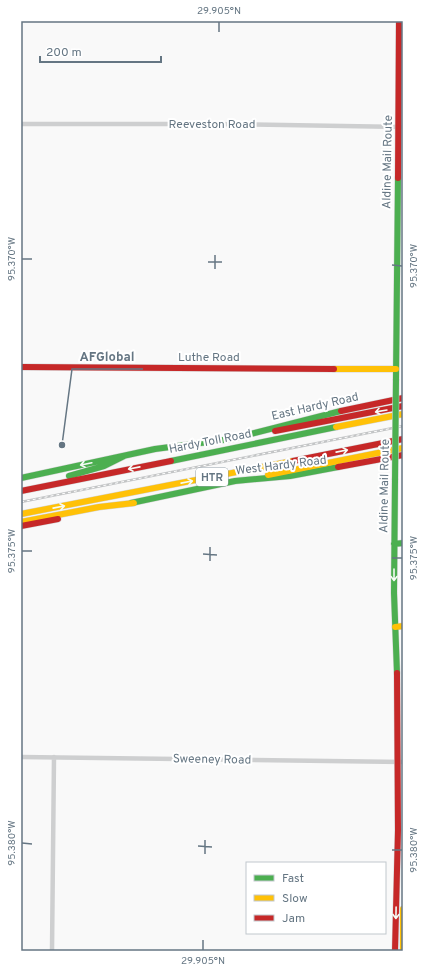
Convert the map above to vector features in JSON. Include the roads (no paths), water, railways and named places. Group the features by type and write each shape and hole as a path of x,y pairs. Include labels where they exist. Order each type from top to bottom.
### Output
{"main road":[{"name":"Aldine Mail Route","path":"396,951 400,857 400,694 395,627 394,544 396,450 400,407 396,379 400,295 401,44 399,21"},
{"name":"Luthe Road","path":"21,367 396,370"},
{"name":"East Hardy Road","path":"21,478 155,449 231,439 319,415 403,398"},
{"path":"231,439 400,407"},
{"name":"Hardy Toll Road","path":"21,491 403,414"},
{"name":"HTR","path":"21,514 403,440"},
{"path":"235,481 403,448"},
{"name":"West Hardy Road","path":"21,526 235,481 305,474 403,455"},
{"path":"21,485 97,468 117,461 124,456"},
{"path":"21,522 99,507 134,503"},
{"path":"394,544 403,543"},
{"path":"395,627 403,626"},
{"path":"403,909 403,951"},
{"path":"396,931 403,931"}],"street":[{"name":"Reeveston Road","path":"21,124 218,124 401,127"},
{"name":"Sweeney Road","path":"21,757 400,762"},
{"path":"52,951 54,757"}],"railway":[{"path":"21,502 403,426"}],"place":[{"name":"AFGlobal","path":"62,445"}]}
